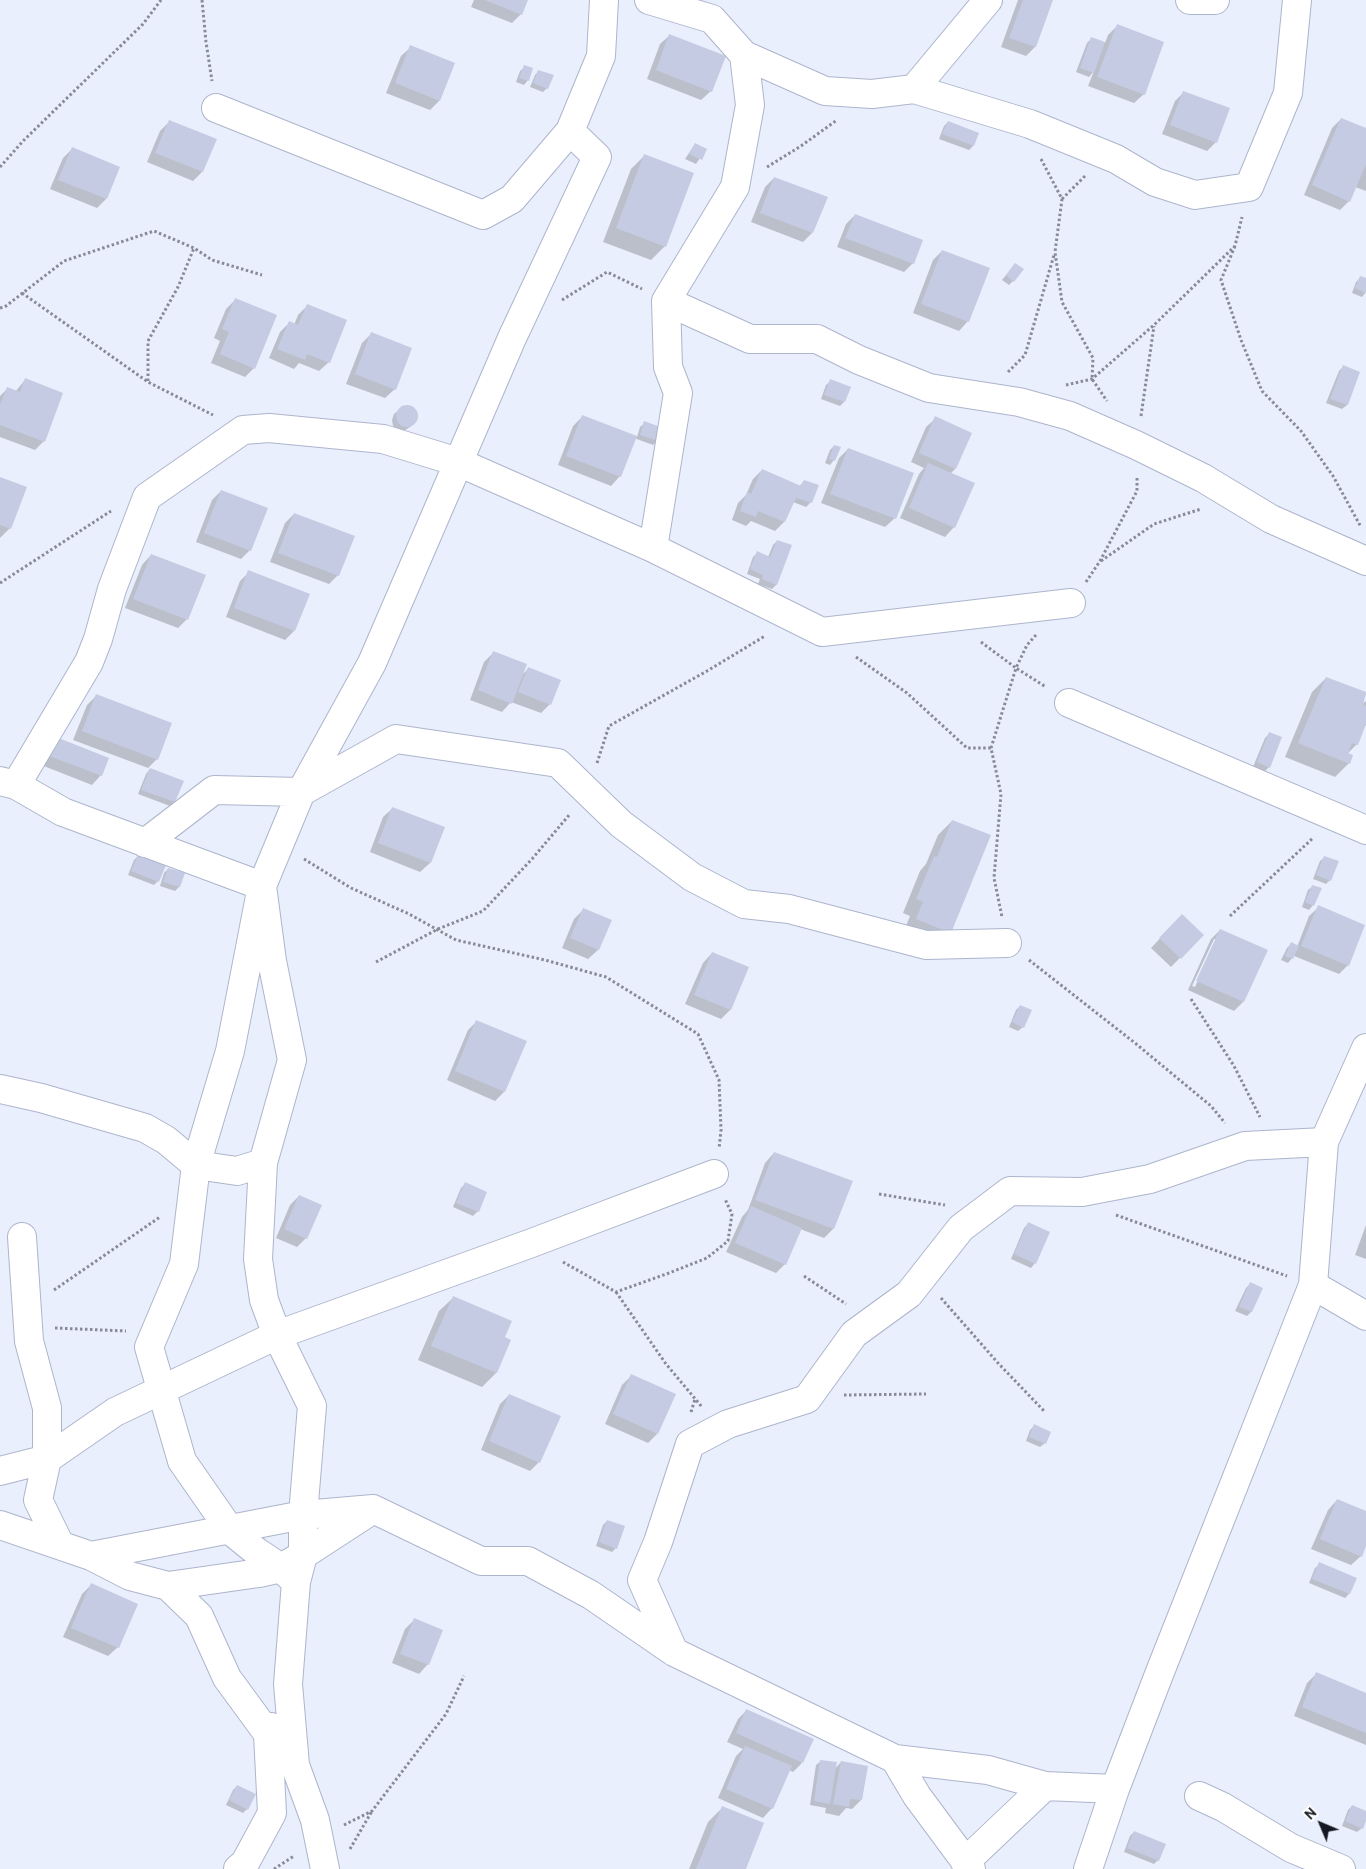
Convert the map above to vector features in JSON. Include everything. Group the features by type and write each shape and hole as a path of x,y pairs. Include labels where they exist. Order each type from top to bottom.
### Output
{"street":[{"path":"216,108 483,215 512,199 570,130 601,56 604,0"},
{"path":"650,0 712,19 744,55 825,91 872,94 914,89 1030,124 1116,159 1155,182 1195,195 1250,187 1288,93 1297,0"},
{"path":"914,89 988,0"},
{"path":"1190,0 1215,0"},
{"path":"653,548 678,393 668,367 666,301 735,187 750,105 744,55"},
{"path":"294,1568 257,1552 230,1530 182,1461 149,1347 184,1264 196,1166 230,1051 262,886 301,792 372,663 512,338 597,157 570,130"},
{"path":"666,301 750,339 817,339 860,360 930,388 1019,402 1070,416 1203,478 1271,519 1366,561"},
{"path":"262,886 63,812 8,783 89,662 98,639 112,589 147,497 243,430 269,428 383,439 458,462 653,548 822,632 1071,603"},
{"path":"1069,703 1366,830"},
{"path":"145,843 214,790 301,792 396,739 558,763 621,824 692,877 744,904 789,909 926,945 1008,943"},
{"path":"262,886 272,961 292,1060 263,1163 258,1259 264,1300 277,1335 312,1406 303,1515 294,1568 288,1684 295,1766 315,1820 325,1869"},
{"path":"1088,1869 1115,1788 1313,1285 1324,1142 1366,1048"},
{"path":"0,1089 41,1098 145,1128 166,1140 196,1166 237,1170 263,1163"},
{"path":"674,1652 642,1580 658,1542 690,1444 721,1427 808,1399 854,1334 909,1294 961,1228 1010,1192 1082,1192 1150,1179 1245,1146 1324,1142"},
{"path":"0,1471 47,1459 114,1412 161,1392 277,1335 529,1244 714,1174"},
{"path":"22,1237 29,1341 47,1408 47,1459 38,1500 60,1545"},
{"path":"1313,1285 1366,1316"},
{"path":"91,1556 303,1515 373,1509 481,1561 528,1561 591,1595 674,1652 895,1759 988,1770 1045,1786 1115,1788"},
{"path":"0,1525 91,1556 130,1576 168,1586 294,1568 373,1509"},
{"path":"168,1586 199,1616 227,1678 268,1734 295,1766"},
{"path":"242,1867 272,1813 268,1734 288,1684"},
{"path":"895,1759 917,1796 968,1866 1045,1786"},
{"path":"1199,1796 1223,1807 1291,1848 1341,1869"}],"path":[{"path":"0,167 23,141 143,24 161,0"},
{"path":"202,0 216,108"},
{"path":"735,187 801,146 872,94"},
{"path":"984,396 1025,355 1055,252 1062,199 1037,151 1030,124"},
{"path":"1250,187 1235,246 1221,280 1262,391 1301,431 1333,476 1361,528"},
{"path":"0,308 6,306 64,261 154,231 194,248 212,260 262,275"},
{"path":"1063,386 1092,378 1154,325 1235,246"},
{"path":"148,382 148,341 178,287 194,248"},
{"path":"1055,252 1062,302 1093,358 1092,378 1112,408"},
{"path":"555,305 607,272 666,301"},
{"path":"22,293 148,382 243,430"},
{"path":"1071,603 1100,561 1137,491 1136,446 1154,325"},
{"path":"0,583 122,504 147,497"},
{"path":"1100,561 1154,524 1236,498"},
{"path":"948,618 1016,668 1069,703"},
{"path":"822,632 907,693 967,748 991,748"},
{"path":"1039,632 1028,645 1016,668 991,748 1001,794 994,878 1008,943 1135,1043 1211,1106 1245,1146 1261,1121 1234,1066 1191,999"},
{"path":"1230,916 1336,817"},
{"path":"280,844 351,888 408,914 456,940 546,960 606,977 698,1034 719,1080 720,1130 718,1169 714,1174 732,1214 728,1241 707,1258 616,1292"},
{"path":"1082,1192 1095,1208 1313,1285"},
{"path":"879,1194 949,1206"},
{"path":"27,1319 165,1214"},
{"path":"529,1244 616,1292 666,1364 721,1427"},
{"path":"804,1276 845,1304 883,1312"},
{"path":"923,1276 955,1316 1045,1412"},
{"path":"27,1319 128,1331 149,1347"},
{"path":"808,1399 855,1394 926,1394"},
{"path":"348,1855 372,1811 446,1714 464,1676"},
{"path":"274,1869 318,1839 372,1811"}],"building":[{"path":"485,0 528,0 522,15"},
{"path":"1023,0 1053,0 1036,47 1009,38"},
{"path":"1117,24 1164,42 1145,95 1097,77"},
{"path":"669,34 726,56 712,92 656,70"},
{"path":"1091,37 1105,42 1094,73 1080,68"},
{"path":"410,45 455,63 440,101 395,83"},
{"path":"524,65 533,68 529,81 519,78"},
{"path":"538,70 554,75 548,89 533,83"},
{"path":"1183,91 1230,108 1217,143 1170,125"},
{"path":"1341,118 1366,128 1366,164 1350,202 1312,185"},
{"path":"169,120 217,139 203,172 155,153"},
{"path":"948,121 979,133 974,146 942,134"},
{"path":"695,143 707,149 702,160 689,154"},
{"path":"72,147 120,167 107,199 58,180"},
{"path":"644,154 694,173 666,247 616,228"},
{"path":"774,177 828,197 813,233 760,213"},
{"path":"855,214 923,240 914,264 845,238"},
{"path":"942,250 990,268 969,322 921,304"},
{"path":"1015,263 1024,269 1014,282 1006,275"},
{"path":"1360,276 1366,278 1366,293 1355,288"},
{"path":"235,298 277,315 255,369 220,354 229,332 222,329"},
{"path":"307,304 347,320 330,363 307,354 305,360 277,349 289,321 298,325"},
{"path":"371,332 412,348 396,390 355,374"},
{"path":"1343,365 1360,372 1348,405 1330,399"},
{"path":"25,378 63,393 45,442 0,425 0,405 7,387 20,392"},
{"path":"830,379 851,387 845,402 824,395"},
{"path":"407,405 415,408 418,416 415,424 407,427 399,424 396,416 399,408"},
{"path":"582,415 637,436 621,477 566,456"},
{"path":"935,416 972,433 956,469 919,453"},
{"path":"644,421 663,428 658,441 640,435"},
{"path":"834,445 841,447 835,461 829,459"},
{"path":"848,448 914,473 896,519 830,494"},
{"path":"928,463 975,483 955,528 909,508"},
{"path":"762,469 801,486 804,480 819,485 812,503 796,498 785,522 758,511 756,517 740,511 747,492 751,494"},
{"path":"0,477 27,487 11,529 0,525"},
{"path":"221,490 268,508 251,551 204,533"},
{"path":"294,513 355,536 339,576 278,553"},
{"path":"777,540 792,545 777,585 762,579 763,575 750,569 757,551 770,557"},
{"path":"151,554 206,575 188,620 133,599"},
{"path":"248,570 310,594 295,631 234,608"},
{"path":"493,651 527,664 512,704 478,690"},
{"path":"528,667 561,680 551,705 518,692"},
{"path":"1326,677 1366,692 1363,705 1366,706 1366,724 1358,745 1352,743 1348,753 1353,755 1350,764 1298,743"},
{"path":"96,694 172,723 158,760 82,731"},
{"path":"1269,732 1282,737 1270,768 1257,762"},
{"path":"51,735 109,758 102,776 44,754"},
{"path":"150,768 184,781 175,802 141,790"},
{"path":"392,807 445,827 431,863 378,843"},
{"path":"952,820 991,835 951,933 916,919 923,902 916,899 934,856 937,857"},
{"path":"138,855 166,865 159,882 131,871"},
{"path":"1324,856 1339,861 1331,881 1316,875"},
{"path":"168,868 185,873 180,887 163,882"},
{"path":"1312,885 1322,888 1314,906 1305,902"},
{"path":"1318,905 1365,925 1349,966 1301,946"},
{"path":"583,908 612,920 599,950 570,938"},
{"path":"1182,914 1204,935 1181,959 1159,938"},
{"path":"1220,929 1268,950 1244,1002 1196,981"},
{"path":"1291,942 1299,946 1293,959 1285,956"},
{"path":"712,952 749,967 731,1010 694,995"},
{"path":"1020,1005 1032,1010 1024,1028 1012,1022"},
{"path":"476,1020 527,1041 505,1092 455,1071"},
{"path":"774,1152 853,1181 834,1229 755,1200"},
{"path":"465,1182 487,1192 479,1212 456,1203"},
{"path":"299,1195 322,1205 307,1239 284,1229"},
{"path":"751,1206 802,1228 786,1265 735,1243"},
{"path":"1028,1222 1050,1232 1036,1264 1014,1254"},
{"path":"1250,1282 1263,1288 1252,1312 1239,1307"},
{"path":"453,1296 512,1321 505,1337 511,1340 497,1373 431,1346"},
{"path":"631,1374 676,1394 658,1434 613,1414"},
{"path":"509,1394 561,1416 540,1463 489,1441"},
{"path":"1034,1424 1051,1432 1046,1444 1029,1437"},
{"path":"1337,1499 1366,1511 1366,1546 1362,1557 1320,1539"},
{"path":"607,1520 625,1526 617,1549 599,1542"},
{"path":"1319,1562 1357,1578 1350,1594 1312,1579"},
{"path":"91,1583 138,1604 119,1648 71,1628"},
{"path":"414,1618 443,1630 429,1665 400,1654"},
{"path":"1316,1672 1366,1693 1366,1733 1302,1707"},
{"path":"746,1709 814,1739 803,1763 736,1733"},
{"path":"745,1746 792,1766 773,1809 726,1789"},
{"path":"820,1760 837,1762 830,1804 814,1801"},
{"path":"841,1761 868,1766 862,1800 850,1799 849,1807 833,1804"},
{"path":"237,1785 256,1794 248,1810 229,1800"},
{"path":"1352,1805 1366,1811 1366,1821 1363,1829 1345,1821"},
{"path":"722,1806 764,1823 746,1869 696,1869"},
{"path":"1134,1831 1166,1844 1159,1861 1127,1848"}]}
